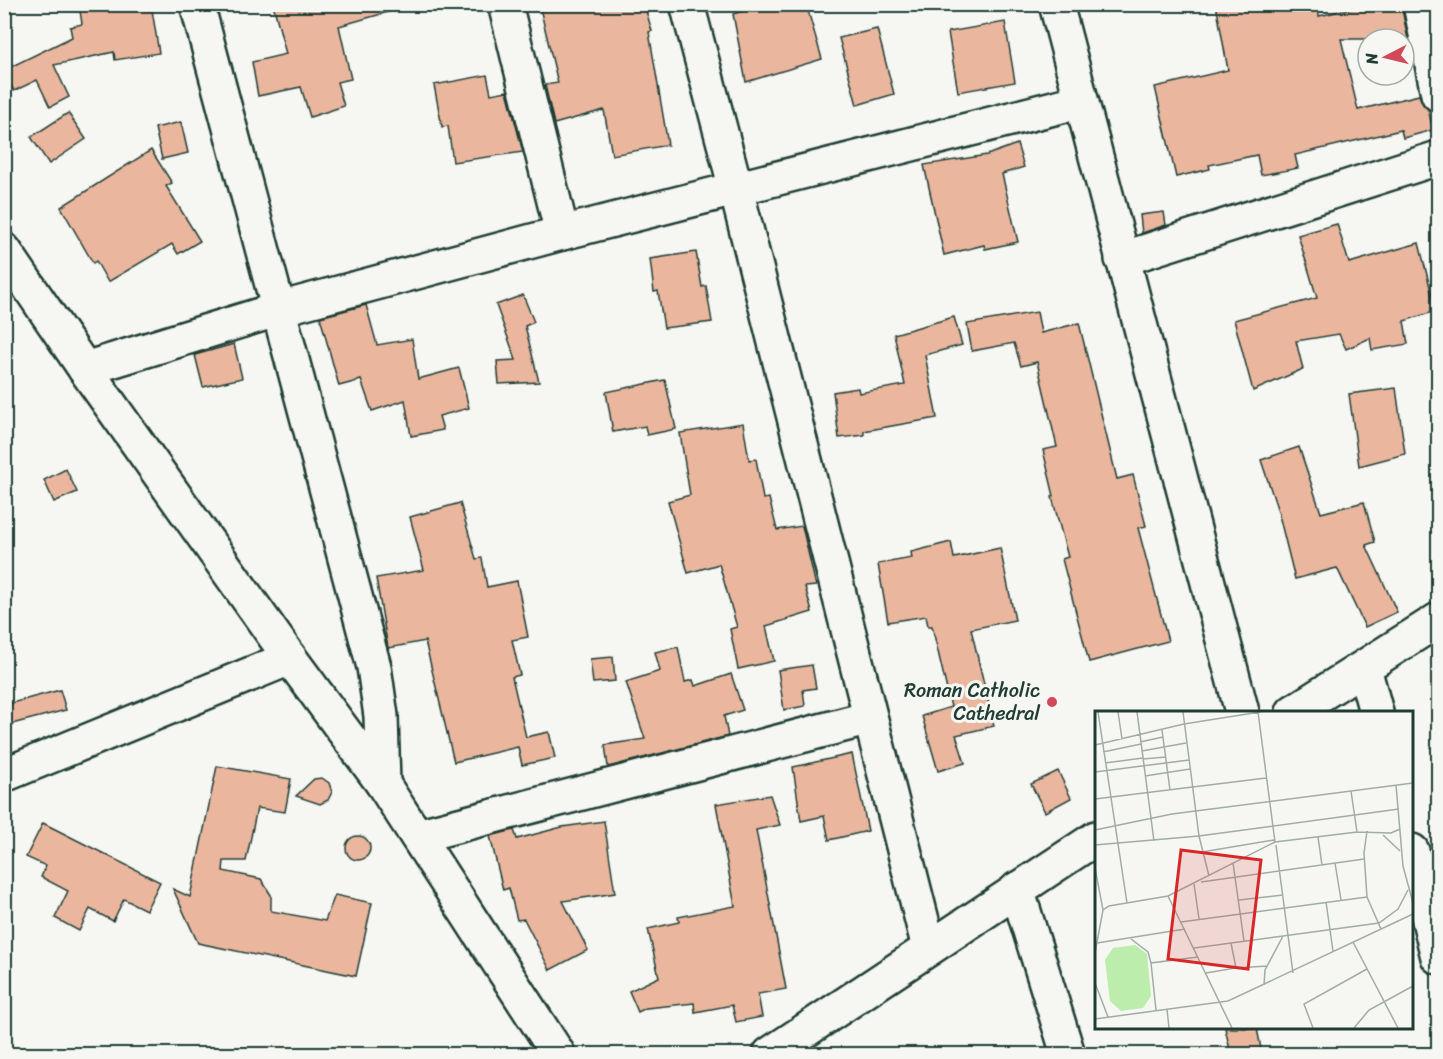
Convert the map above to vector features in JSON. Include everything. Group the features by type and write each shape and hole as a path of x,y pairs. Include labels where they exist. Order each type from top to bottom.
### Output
{"street":[{"path":"197,4 374,667 381,716 383,784"},
{"path":"505,4 562,233"},
{"path":"687,4 929,948"},
{"path":"1056,4 1242,711"},
{"path":"1420,4 1438,94"},
{"path":"85,369 279,309 562,233 1081,101"},
{"path":"1122,259 1438,158"},
{"path":"4,250 85,369 290,658 383,784 558,1054"},
{"path":"1295,711 1438,620"},
{"path":"4,775 290,658"},
{"path":"1364,668 1376,711"},
{"path":"417,836 870,718"},
{"path":"770,1054 1095,839"},
{"path":"1413,855 1438,957"},
{"path":"1017,890 1068,1054"}],"building":[{"path":"79,4 151,4 159,53 115,60 114,52 54,65 69,97 50,107 37,80 14,91 4,70 72,37 70,27 82,24"},
{"path":"273,4 391,4 392,11 339,26 351,79 337,82 344,106 310,117 301,87 258,96 252,62 286,54"},
{"path":"539,4 644,4 652,31 649,32 668,145 612,155 604,110 554,124 545,85 558,83"},
{"path":"766,4 806,4 822,59 746,82 733,14"},
{"path":"1216,4 1318,4 1319,16 1370,4 1401,4 1406,27 1356,27 1356,39 1341,39 1358,110 1419,95 1428,109 1433,130 1403,138 1401,130 1295,155 1298,168 1283,171 1261,175 1257,155 1209,165 1210,169 1176,177 1155,87 1228,70"},
{"path":"1005,22 1015,82 958,92 948,32"},
{"path":"877,29 894,94 857,105 839,38"},
{"path":"487,75 491,94 507,91 523,152 453,162 448,126 442,127 434,85"},
{"path":"68,113 86,139 49,164 31,137"},
{"path":"181,122 188,153 162,159 155,128"},
{"path":"1017,144 1024,167 1002,174 1018,242 985,249 984,245 944,255 924,165 987,155"},
{"path":"151,150 172,183 166,186 200,241 178,254 172,244 108,282 96,261 93,263 61,207"},
{"path":"1164,212 1166,225 1142,233 1140,215"},
{"path":"1337,224 1349,263 1419,243 1436,311 1404,321 1408,344 1372,350 1370,338 1346,349 1339,334 1296,341 1303,369 1253,391 1234,320 1317,298 1298,235"},
{"path":"696,252 702,287 706,286 712,322 664,328 658,291 654,292 650,259"},
{"path":"523,295 534,322 525,326 539,382 499,384 497,361 516,360 496,305"},
{"path":"366,305 377,345 412,339 418,379 459,368 469,408 439,416 443,430 411,436 405,400 372,411 361,380 339,386 320,317"},
{"path":"1037,312 1041,333 1079,323 1117,479 1133,475 1146,526 1138,528 1168,641 1089,662 1062,559 1068,557 1052,497 1054,496 1043,450 1057,447 1037,362 1021,366 1014,343 972,351 967,324"},
{"path":"954,317 962,345 925,355 937,418 864,431 864,435 839,438 833,392 858,388 859,393 905,385 894,334"},
{"path":"234,344 242,378 203,387 195,355"},
{"path":"665,380 676,429 647,435 645,426 613,432 606,392"},
{"path":"1396,388 1405,454 1359,466 1349,394"},
{"path":"743,423 749,460 756,459 763,499 769,498 777,530 802,526 816,586 805,587 812,612 766,626 774,661 738,669 730,629 737,627 719,564 688,573 668,501 690,495 680,433"},
{"path":"1299,447 1321,513 1364,502 1375,542 1366,545 1397,612 1365,627 1337,568 1295,579 1278,511 1261,460"},
{"path":"66,469 77,492 54,502 44,480"},
{"path":"460,503 476,559 482,558 487,587 517,581 528,637 512,640 520,675 512,677 526,737 549,732 555,758 522,765 518,747 454,762 425,641 388,648 376,578 424,570 410,517"},
{"path":"951,542 954,558 1000,548 1015,620 971,629 994,726 956,735 965,763 938,771 922,716 951,707 932,626 928,626 926,616 888,622 878,564 912,558 911,552"},
{"path":"678,647 685,682 693,680 695,686 731,674 743,710 724,716 728,736 608,767 605,745 645,739 626,682 660,671 655,652"},
{"path":"613,657 615,681 593,683 590,659"},
{"path":"812,665 816,688 803,690 805,706 784,710 778,670"},
{"path":"60,690 66,710 4,726 4,705"},
{"path":"852,754 868,831 829,840 824,816 801,821 793,767"},
{"path":"217,766 291,779 285,812 257,808 246,861 224,861 223,871 261,879 271,895 271,911 325,921 335,895 372,903 356,976 198,943 173,889 190,897"},
{"path":"1058,771 1071,798 1045,812 1031,784"},
{"path":"322,778 329,783 332,792 328,800 320,804 296,796 314,779"},
{"path":"770,795 780,825 756,830 786,989 758,994 762,1017 736,1022 732,1005 695,1012 694,1003 646,1008 638,1012 629,991 659,977 648,929 679,922 678,917 735,906 716,804"},
{"path":"604,821 615,893 563,901 588,950 550,970 524,919 517,920 509,888 503,890 490,836 514,830 517,839 562,827"},
{"path":"43,823 160,882 146,910 124,899 113,921 90,909 79,931 55,918 68,891 41,877 46,866 26,857"},
{"path":"358,836 367,839 370,848 367,857 358,860 349,857 346,848 349,839"},
{"path":"1225,1029 1257,1029 1262,1054 1231,1054"}],"place":[{"name":"Roman Catholic Cathedral","path":"1052,702"}]}
